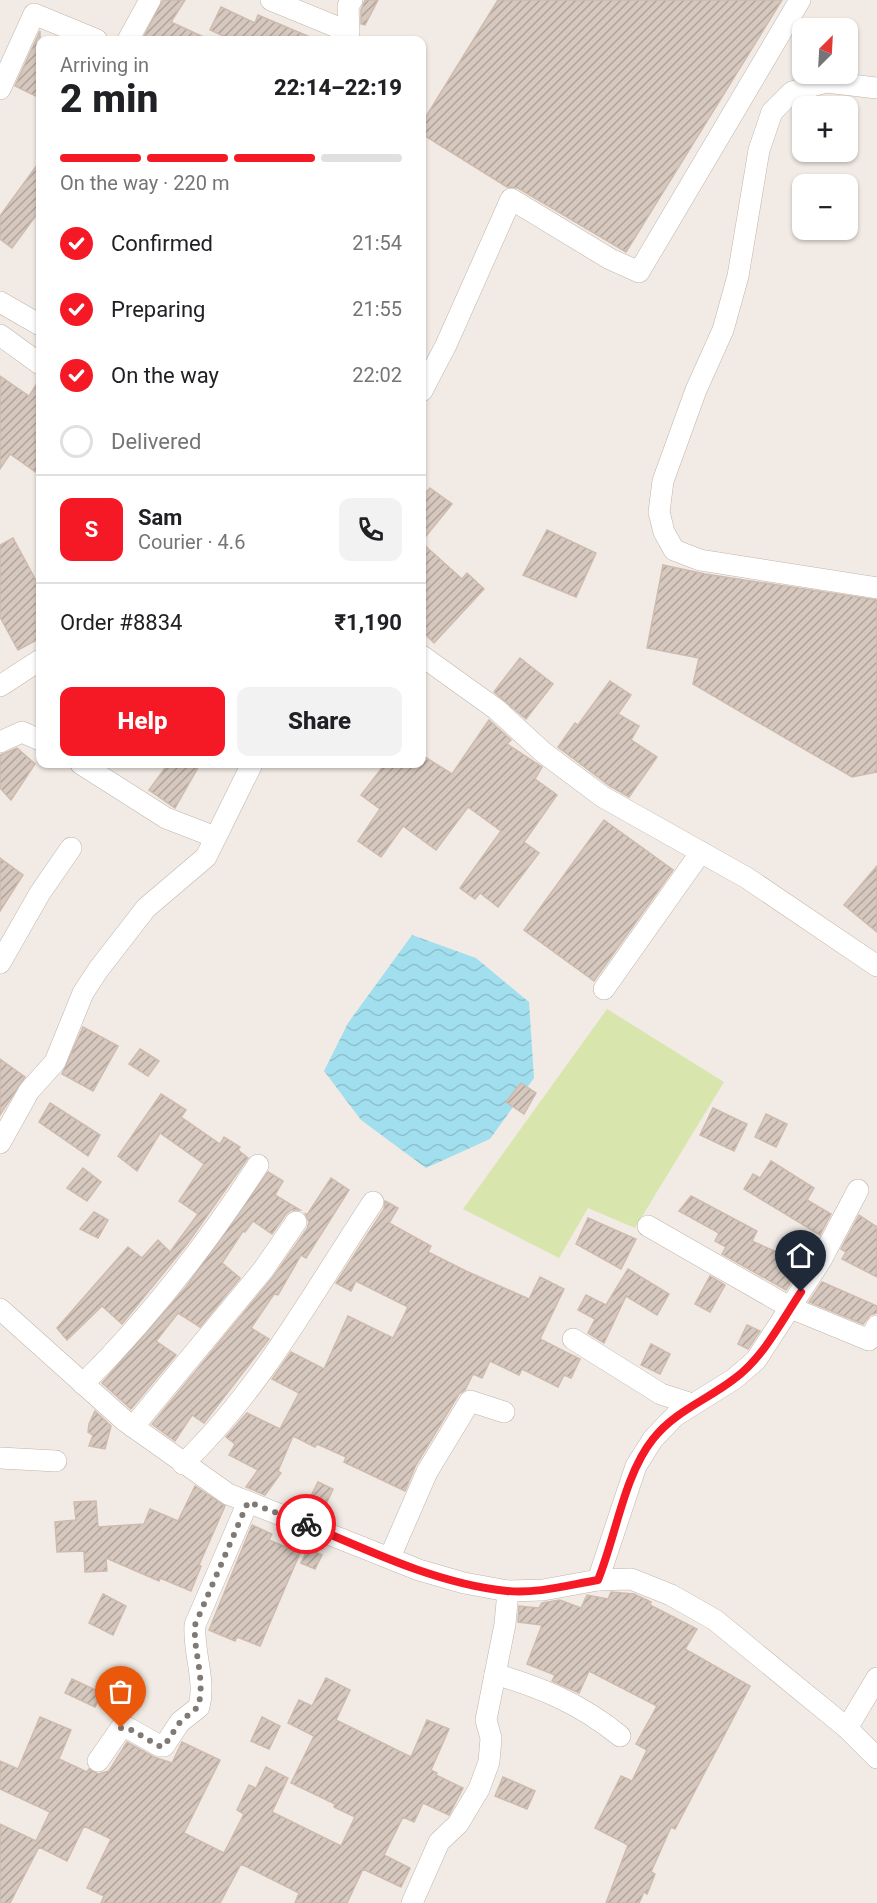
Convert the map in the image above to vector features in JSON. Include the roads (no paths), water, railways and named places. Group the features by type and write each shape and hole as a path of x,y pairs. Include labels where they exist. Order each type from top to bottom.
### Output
{"street":[{"path":"131,36 150,0"},
{"path":"271,0 348,36 348,6 352,0"},
{"path":"426,383 446,345 511,199 610,259 639,272 800,0"},
{"path":"0,89 34,14 87,36"},
{"path":"877,88 826,82 792,92 772,112 759,150 732,297 723,330 673,450 663,481 659,512 664,532 674,550 700,560 877,588"},
{"path":"0,302 36,323"},
{"path":"0,335 36,361"},
{"path":"426,659 496,709 544,753 603,797 747,878 877,966"},
{"path":"0,686 36,663"},
{"path":"0,742 22,732 36,738"},
{"path":"87,768 166,818 215,837"},
{"path":"0,1143 29,1091 55,1062 83,993 98,970 146,908 206,857 250,768"},
{"path":"0,963 40,893 71,848"},
{"path":"604,989 701,852"},
{"path":"83,1384 120,1347 170,1288 230,1210 258,1166"},
{"path":"598,1580 636,1466 653,1439 692,1404 734,1379 756,1360 821,1260 858,1190"},
{"path":"183,1464 237,1406 315,1294 373,1202"},
{"path":"133,1427 263,1270 296,1222"},
{"path":"648,1226 790,1308 869,1340 877,1326"},
{"path":"0,1310 133,1427 228,1494 453,1580 508,1591 543,1590 598,1580 631,1579 671,1595 715,1620 848,1728 877,1758"},
{"path":"573,1339 661,1394 692,1404"},
{"path":"390,1557 428,1472 470,1401 504,1412"},
{"path":"0,1458 56,1461"},
{"path":"98,1761 121,1728 128,1728 159,1746 164,1746 180,1722 198,1707 201,1689 194,1637 195,1625 248,1502"},
{"path":"413,1903 439,1842 458,1824 479,1790 489,1762 491,1738 486,1720 505,1624 508,1591"},
{"path":"495,1674 540,1689 592,1713 620,1736"},
{"path":"848,1728 877,1678"}],"water":[{"path":"412,935 476,958 529,1002 534,1078 490,1139 426,1168 361,1120 324,1071 348,1023"}]}
